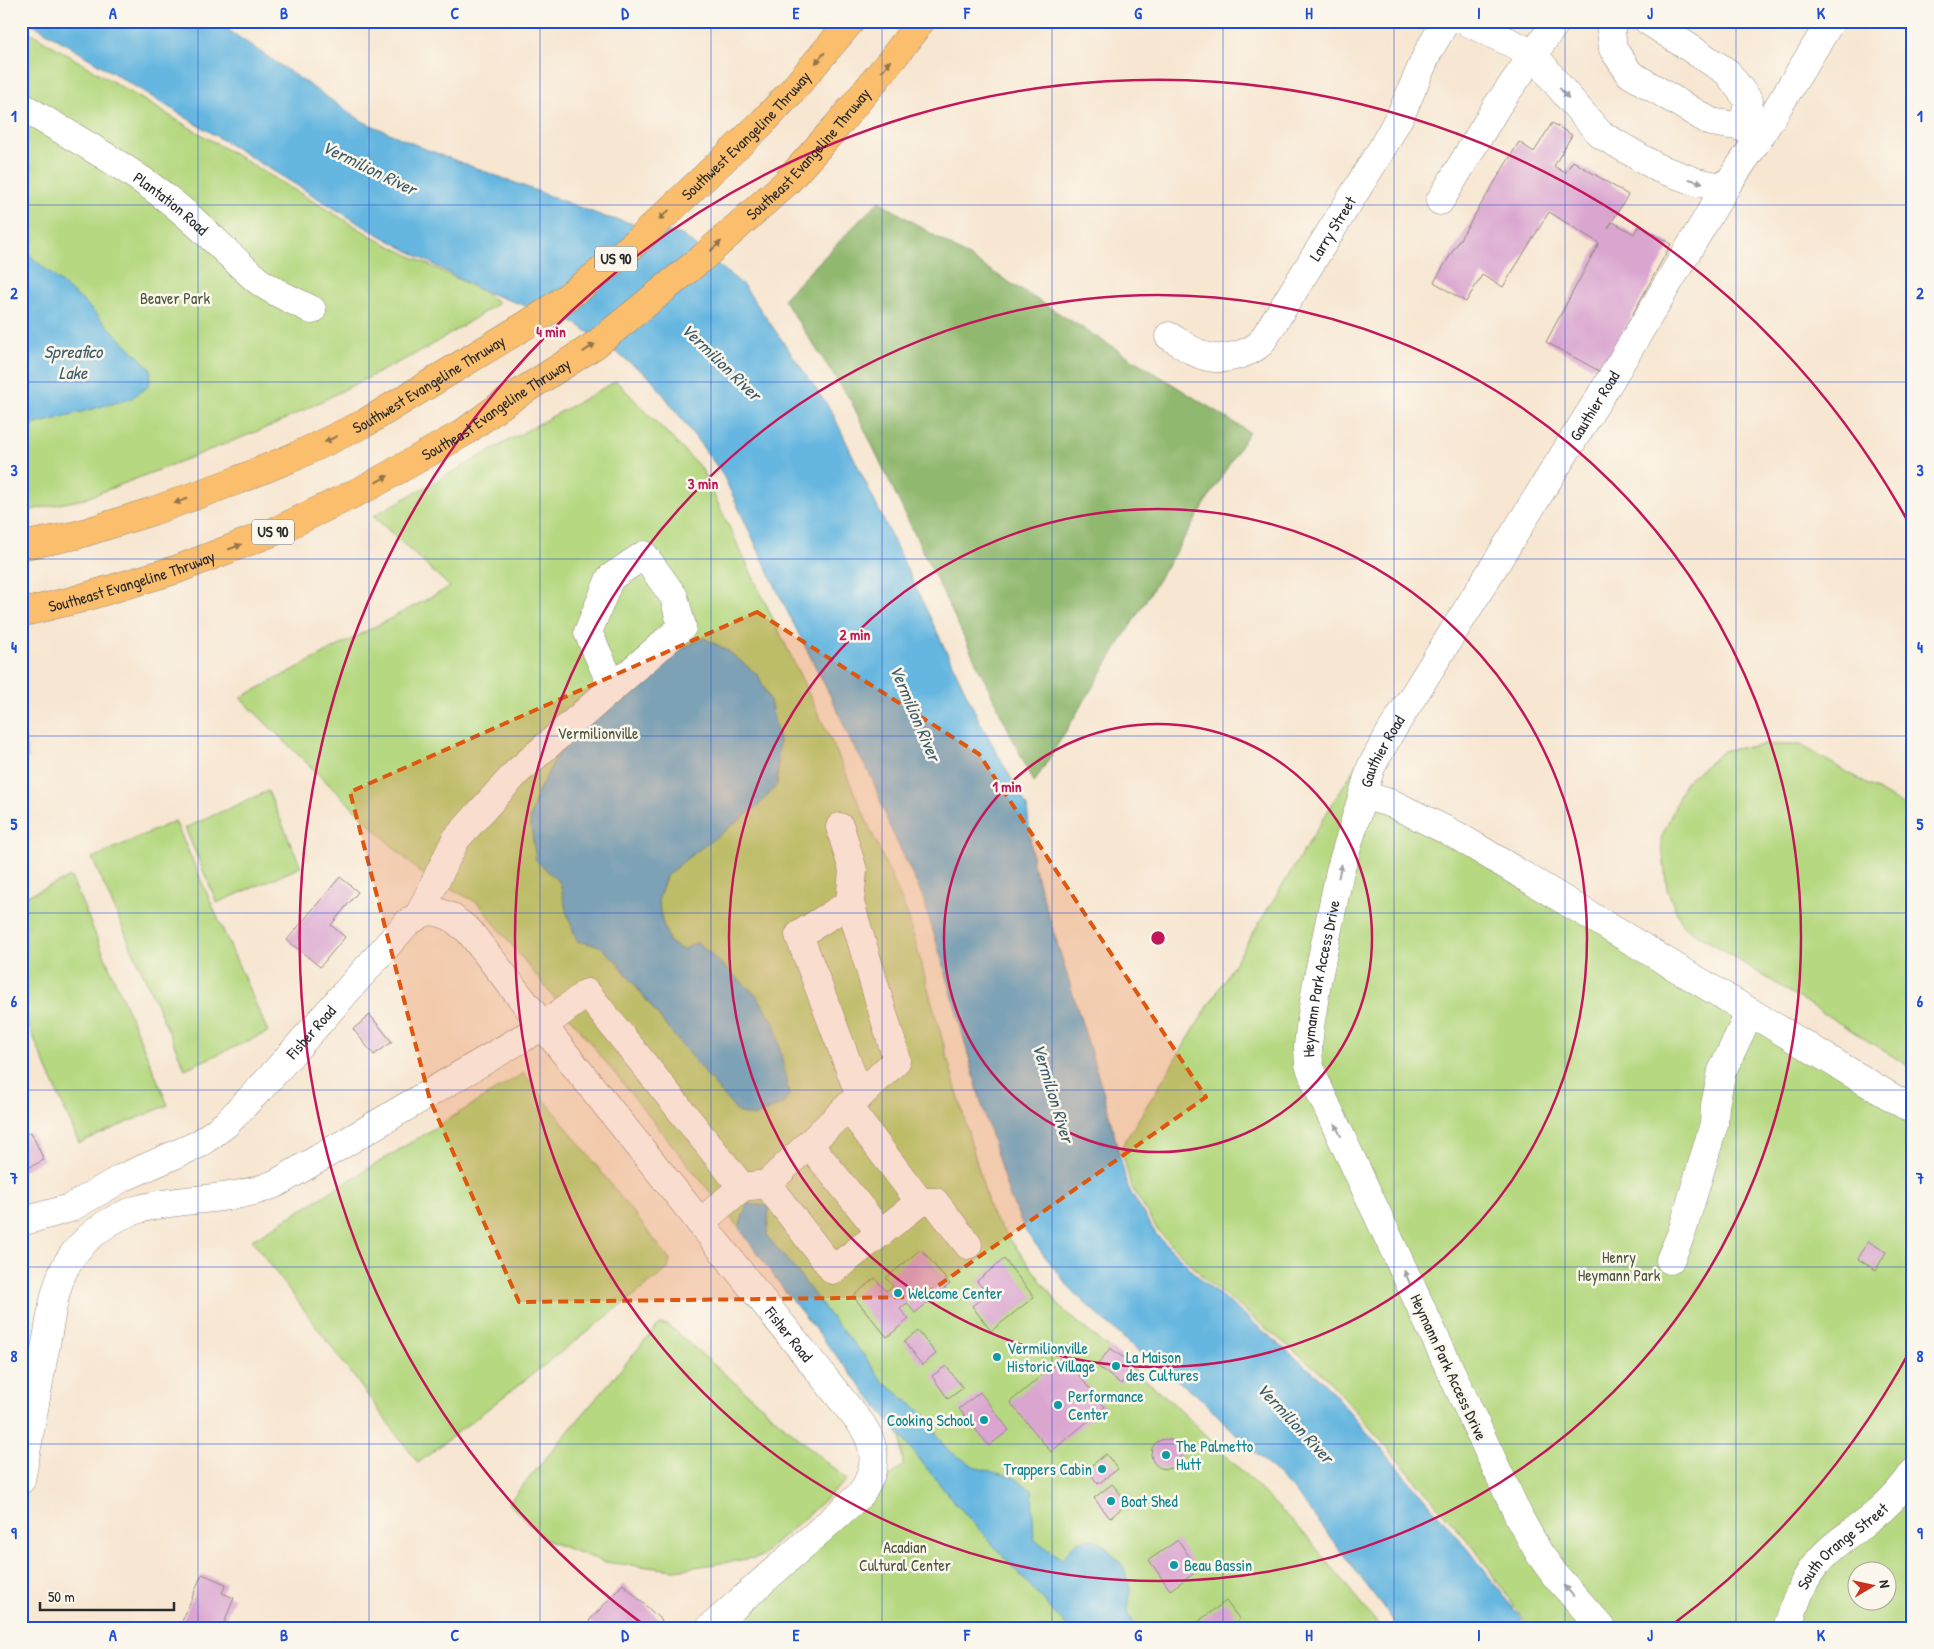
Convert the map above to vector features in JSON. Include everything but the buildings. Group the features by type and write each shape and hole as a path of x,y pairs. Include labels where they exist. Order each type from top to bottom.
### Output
{"highway":[{"name":"Southwest Evangeline Thruway","path":"21,546 76,535 152,511 238,480 365,423 544,314 635,243 763,122 851,21"},
{"name":"Southeast Evangeline Thruway","path":"21,613 75,600 162,574 278,530 370,486 463,433 504,403 595,345 702,259 786,183 836,127 921,21"}],"street":[{"name":"Larry Street","path":"1169,336 1210,358 1242,354 1254,349 1260,343 1380,152 1402,112 1428,52 1446,21"},
{"path":"1465,21 1534,54 1600,134 1658,168 1697,182 1725,188"},
{"path":"1440,201 1497,106 1557,21"},
{"path":"1610,21 1613,49 1630,74 1711,122 1751,132 1749,101 1727,72 1648,21"},
{"name":"Gauthier Road","path":"1363,795 1371,767 1390,733 1610,379 1725,188 1751,132 1831,21"},
{"name":"Plantation Road","path":"21,106 100,154 167,199 202,228 256,279 270,289 312,310"},
{"path":"419,915 456,838 517,772 613,688"},
{"path":"1363,795 1393,804 1456,835 1913,1110"},
{"name":"Heymann Park Access Drive","path":"1363,795 1354,818 1340,871 1317,982 1308,1047 1310,1064 1325,1103 1520,1519 1539,1553 1555,1575 1602,1628"},
{"path":"700,1223 755,1185 809,1144 898,1060 850,903 853,870 840,827"},
{"path":"850,903 799,934 854,1101 920,1202"},
{"name":"Fisher Road","path":"21,1222 70,1208 122,1178 200,1144 226,1124 270,1078 407,923 419,915 430,912 442,913 460,923 469,931 862,1425 868,1435 874,1454 872,1474 862,1494 710,1628"},
{"path":"21,1480 55,1296 68,1262 80,1246 90,1237 114,1220 136,1210 171,1203 236,1196 260,1191 277,1183 543,1026 588,993 755,1185 833,1270 920,1202 935,1202 968,1245"},
{"path":"1670,1260 1682,1232 1714,1124 1715,1105 1722,1071 1750,1012"},
{"path":"809,1144 881,1233"},
{"path":"70,1208 90,1237"},
{"name":"South Orange Street","path":"1787,1628 1803,1582 1817,1562 1837,1543 1864,1524 1889,1501 1913,1473"}],"highlighted area":[{"path":"757,612 979,754 1206,1097 922,1297 519,1302 430,1100 350,792"}],"green space":[{"name":"Beaver Park","path":"21,27 378,240 480,290 499,303 427,348 276,424 84,499 21,512"},
{"path":"879,201 1249,432 1034,783 851,401 783,299"},
{"name":"Vermilionville","path":"616,381 701,468 837,753 907,913 991,1214 1062,1309 1174,1404 1303,1532 1381,1628 719,1628 857,1503 903,1466 901,1437 834,1321 739,1228 478,903 418,871 240,698 450,587 373,516"},
{"path":"1765,745 1801,745 1913,811 1913,1069 1682,925 1667,889 1661,839 1685,782 1725,750"},
{"name":"Henry Heymann Park","path":"1357,764 1913,1100 1913,1628 1531,1628 1474,1548 1325,1376 1205,1279 1158,1231 1131,1186 1121,1148"},
{"path":"268,791 301,867 217,903 185,828"},
{"path":"175,821 268,1032 185,1069 92,858"},
{"path":"71,877 168,1105 79,1143 21,1008 21,898"},
{"path":"524,1073 670,1260 668,1269 418,1463 252,1240"},
{"path":"659,1324 668,1325 847,1480 760,1557 675,1570 604,1562 545,1540 508,1503"}],"water":[{"name":"Vermilion River","path":"28,21 215,21 362,121 423,148 605,217 682,235 744,286 832,412 980,722 1027,807 1033,865 1103,1091 1128,1188 1156,1234 1203,1281 1321,1379 1469,1550 1528,1628 1399,1628 1298,1495 1196,1394 1142,1355 1072,1291 1026,1232 1009,1195 922,895 889,825 872,778 851,742 837,709 787,611 722,473 651,378 577,324 480,290 365,227"},
{"name":"Spreafico Lake","path":"21,248 85,303 151,369 149,386 130,399 21,428"},
{"path":"704,638 727,650 758,675 770,701 779,741 777,785 757,807 666,876 658,901 663,924 670,943 683,950 697,942 757,996 775,1024 789,1095 783,1104 754,1117 737,1112 666,1026 618,963 600,946 577,941 566,910 560,883 536,860 530,820 537,794 556,757 577,730 664,657"},
{"path":"747,1204 769,1206 767,1236 834,1321 863,1354 883,1382 923,1413 946,1449 977,1468 1014,1477 1032,1490 1034,1539 1062,1559 1076,1542 1091,1539 1101,1542 1124,1567 1130,1589 1128,1615 1136,1628 1068,1628 949,1496 787,1294 739,1228"}],"place":[{"name":"Welcome Center","path":"898,1293"},
{"name":"Vermilionville Historic Village","path":"997,1357"},
{"name":"La Maison des Cultures","path":"1116,1366"},
{"name":"Performance Center","path":"1058,1405"},
{"name":"Cooking School","path":"984,1420"},
{"name":"The Palmetto Hutt","path":"1166,1455"},
{"name":"Trappers Cabin","path":"1102,1469"},
{"name":"Boat Shed","path":"1111,1501"},
{"name":"Beau Bassin","path":"1174,1565"}],"park label":[{"name":"Acadian Cultural Center","path":"905,1556"}]}
